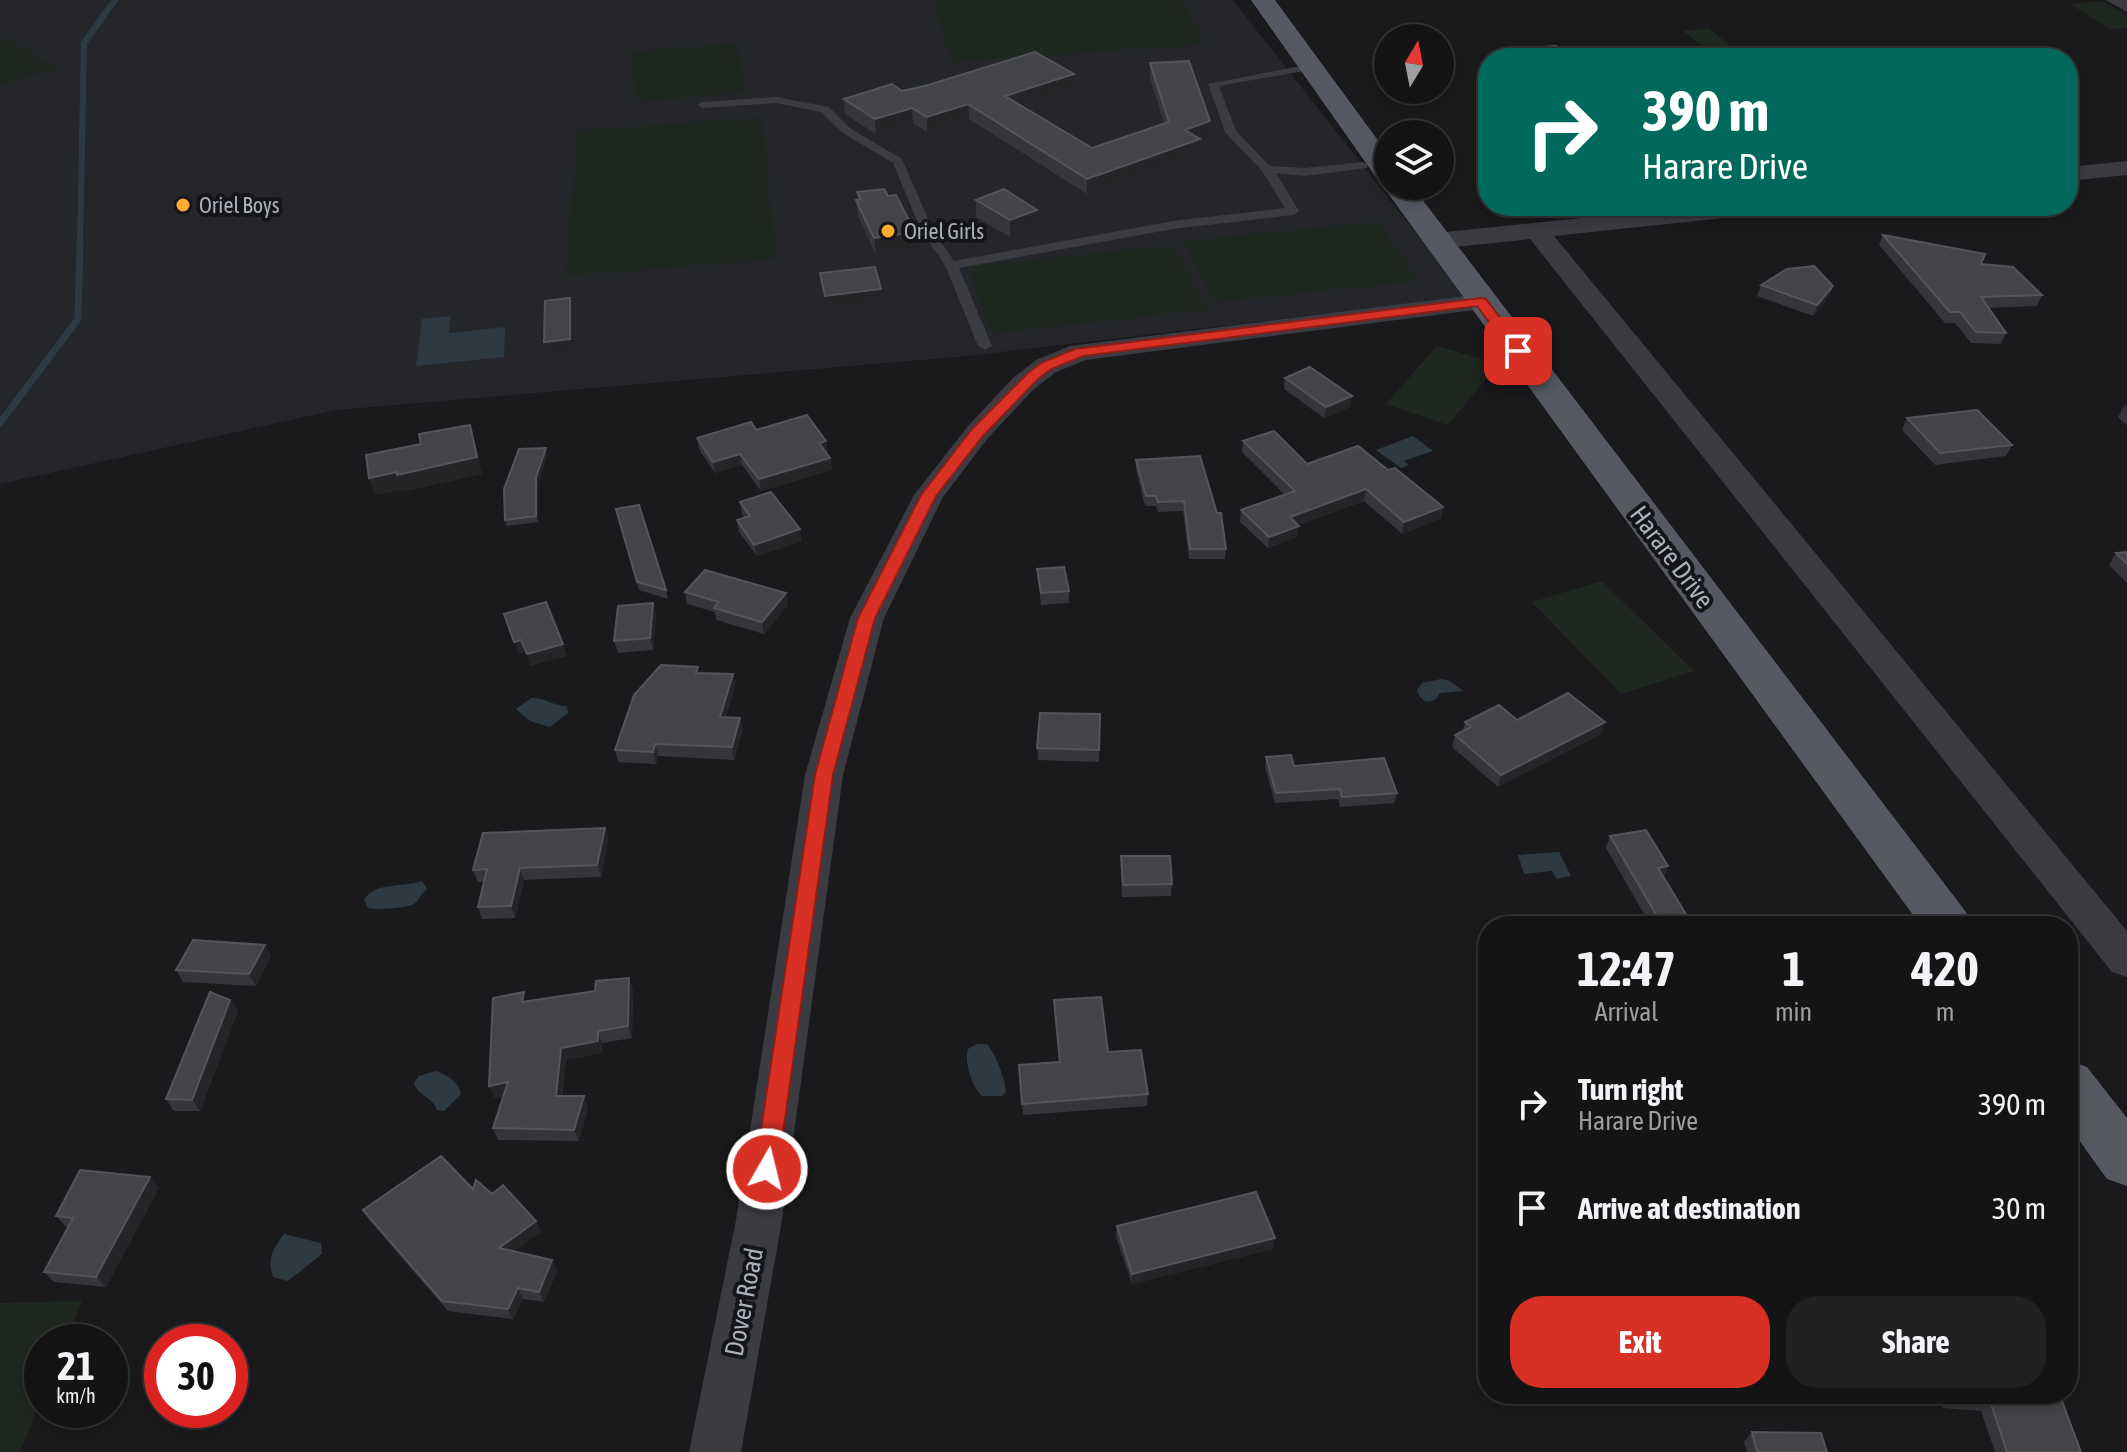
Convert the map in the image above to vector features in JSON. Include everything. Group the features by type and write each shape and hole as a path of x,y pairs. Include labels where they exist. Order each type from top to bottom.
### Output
{"main road":[{"path":"1263,0 1311,67 1374,167"},
{"name":"Harare Drive","path":"1407,200 1942,916"},
{"path":"2078,1096 2127,1161"}],"street":[{"path":"2116,0 2127,6"},
{"path":"2078,173 2127,168"},
{"path":"1436,241 1673,216"},
{"path":"1536,230 2127,960"},
{"name":"Dover Road","path":"715,1452 759,1220 824,775 867,618 929,495 978,432 1023,384 1046,366 1080,352 1481,302"}],"lane":[{"path":"951,265 1173,225 1293,211 1267,169 1231,132 1213,84 1311,67"},
{"path":"703,105 776,100 825,109 847,131 898,161 927,230 951,265 985,346"},
{"path":"1267,169 1305,172 1374,170"}],"shaded area":[{"name":"Oriel Girls","path":"0,0 1233,0 1374,180 1374,200 1390,200 1466,297 968,356 336,410 0,484"},
{"path":"933,0 1181,0 1207,44 952,62"},
{"path":"2103,1 2127,16 2127,28 2110,29 2070,4"},
{"path":"1708,28 1734,48 1705,48 1683,31"},
{"path":"0,35 57,68 0,85"},
{"path":"737,43 746,92 636,102 632,52"},
{"path":"762,117 776,259 565,276 578,131"},
{"path":"1378,222 1419,281 1214,302 1183,241"},
{"path":"1173,245 1207,309 991,334 968,267"},
{"path":"450,316 449,333 505,327 504,357 416,366 422,319"},
{"path":"1437,346 1498,364 1448,425 1386,404"},
{"path":"1413,436 1433,451 1404,461 1409,465 1401,468 1376,450"},
{"path":"1602,581 1694,671 1621,694 1532,602"},
{"path":"1441,679 1450,681 1463,691 1440,693 1435,700 1426,702 1420,697 1417,690 1422,683"},
{"path":"531,698 567,706 568,713 550,727 530,721 516,709"},
{"path":"1559,852 1571,876 1557,879 1552,871 1524,874 1518,855"},
{"path":"422,881 427,889 411,905 372,909 368,908 364,899 383,887"},
{"path":"977,1044 987,1044 997,1061 1006,1092 1002,1096 982,1096 972,1081 967,1054 968,1049"},
{"path":"436,1071 452,1080 461,1094 444,1111 437,1110 414,1083 419,1076"},
{"path":"284,1234 321,1243 322,1254 288,1281 273,1277 270,1265 274,1250"},
{"path":"82,1301 72,1324 24,1324 24,1428 30,1428 20,1452 0,1452 0,1303"}],"building":[{"path":"1035,52 1074,74 1005,96 1092,148 1169,122 1150,63 1189,61 1210,121 1185,130 1200,139 1087,179 968,104 927,117 912,108 875,119 844,99 892,84 902,91 925,86"},
{"path":"884,189 888,196 896,195 915,232 874,238 856,200 861,199 857,192"},
{"path":"1004,189 1037,210 1010,220 976,200"},
{"path":"1883,235 1985,254 1981,264 2013,267 2042,295 1981,297 2006,333 1976,332 1960,312 1950,312"},
{"path":"1814,266 1833,286 1817,305 1761,285 1787,269"},
{"path":"875,267 881,289 825,296 820,273"},
{"path":"570,298 570,339 544,342 545,301"},
{"path":"1310,367 1352,396 1326,407 1285,378"},
{"path":"1977,410 2012,445 1940,453 1907,418"},
{"path":"807,415 826,441 819,443 830,458 759,479 740,454 713,462 697,438 751,422 756,430"},
{"path":"470,425 477,457 369,478 366,455 421,444 419,434"},
{"path":"1274,431 1307,464 1358,446 1388,470 1395,468 1443,507 1404,522 1366,489 1290,517 1299,526 1269,537 1241,510 1295,491 1243,441"},
{"path":"546,448 536,477 536,516 505,520 504,489 519,449"},
{"path":"1200,456 1217,513 1221,513 1226,549 1190,549 1184,501 1158,502 1156,496 1146,496 1136,460"},
{"path":"771,492 800,529 754,545 737,520 750,516 740,502"},
{"path":"639,505 666,590 637,582 616,509"},
{"path":"2127,552 2127,564 2116,553"},
{"path":"1064,567 1069,591 1041,593 1037,569"},
{"path":"705,570 786,593 762,622 714,608 719,602 685,592"},
{"path":"546,602 563,644 527,654 521,640 514,642 504,614"},
{"path":"653,603 650,638 614,641 618,606"},
{"path":"661,665 698,667 696,673 733,674 720,717 740,718 732,747 655,744 653,752 615,750 634,695"},
{"path":"1568,693 1605,722 1501,775 1455,735 1471,727 1465,722 1499,705 1517,720"},
{"path":"1040,713 1100,714 1099,750 1037,748"},
{"path":"1291,755 1294,766 1384,758 1397,793 1342,797 1340,789 1276,793 1266,757"},
{"path":"605,828 597,865 520,868 511,906 478,907 487,869 473,870 483,833"},
{"path":"1646,830 1668,866 1658,868 1687,916 1657,916 1610,836"},
{"path":"1121,856 1170,856 1172,884 1123,885"},
{"path":"193,940 265,945 249,974 176,970"},
{"path":"629,978 628,1026 598,1031 598,1041 561,1048 556,1096 584,1096 574,1130 493,1128 508,1082 489,1086 493,998 524,992 522,1002 595,991 596,981"},
{"path":"210,992 230,1000 192,1100 166,1099"},
{"path":"1101,997 1108,1052 1141,1050 1148,1094 1022,1104 1019,1065 1060,1062 1054,1000"},
{"path":"441,1156 473,1189 476,1180 492,1194 503,1185 536,1221 499,1248 552,1260 539,1292 518,1288 508,1309 442,1301 363,1210"},
{"path":"80,1170 150,1177 96,1277 44,1272 73,1218 56,1216"},
{"path":"1256,1192 1275,1238 1132,1274 1117,1226"},
{"path":"1991,1404 2063,1404 2081,1452 2007,1452"},
{"path":"1752,1432 1821,1433 1827,1452 1757,1452"}],"waterway":[{"path":"80,245 84,43 115,0"},
{"path":"0,423 78,319 80,243"}],"place":[{"name":"Oriel Boys","path":"183,205"},
{"name":"Oriel Girls","path":"888,231"}],"route":[{"path":"767,1169 824,775 867,618 929,495 978,432 1023,384 1046,366 1080,352 1481,302 1518,351"}]}
